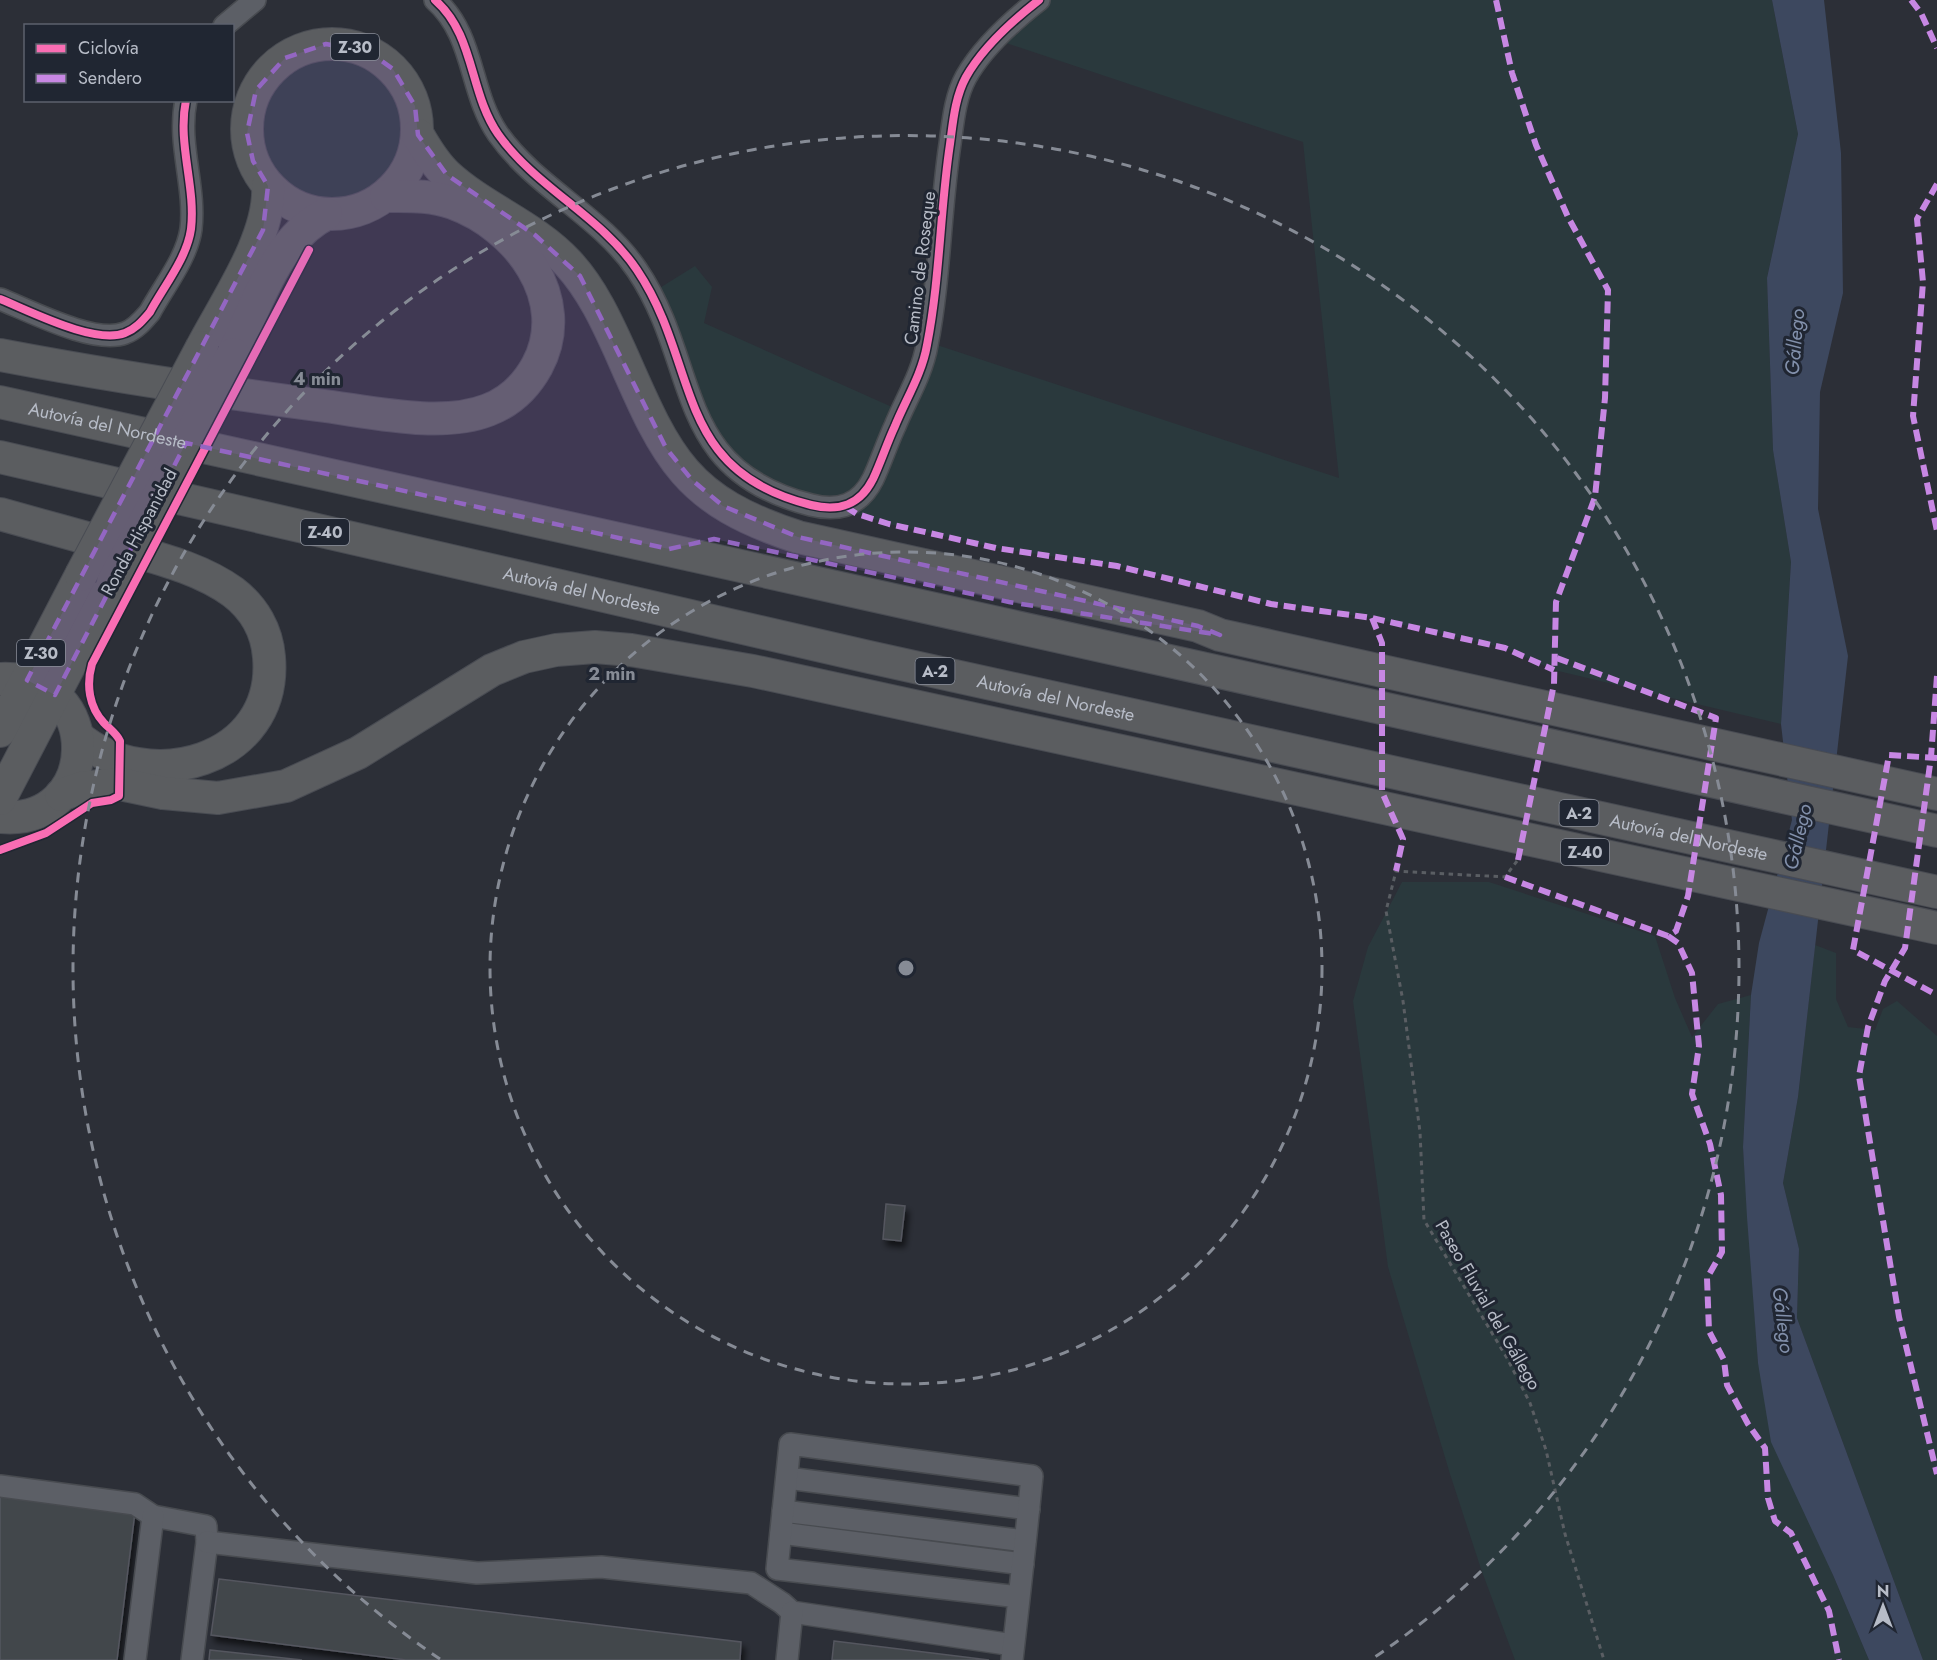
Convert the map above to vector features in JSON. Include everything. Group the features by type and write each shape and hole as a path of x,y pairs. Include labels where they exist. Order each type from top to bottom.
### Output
{"highway":[{"name":"Ronda Hispanidad","path":"341,45 369,52 382,60 398,75 410,92 416,113 418,135 408,169 386,196 368,207 347,214 326,214 294,206 268,186 259,174 249,147 248,118 256,90 274,67 305,49 341,45"},
{"path":"418,135 447,175 476,197 535,235 580,276 612,333 666,448 692,480 723,506 798,537 1198,626 1220,635 1937,794"},
{"name":"Ronda Hispanidad","path":"0,731 13,680 81,575 263,230 268,209 268,186"},
{"path":"0,355 101,374 422,417 457,418 474,415 500,405 532,375 546,343 549,309 541,281 514,244 488,222 470,211 455,204 425,196 386,196"},
{"name":"Ronda Hispanidad","path":"0,799 233,354 287,246 302,230 326,214"},
{"path":"0,343 90,363 101,374"},
{"name":"Autovía del Nordeste","path":"0,402 1937,831"},
{"name":"Autovía del Nordeste","path":"0,457 650,606 1937,892"},
{"path":"0,514 195,572 234,593 255,614 263,630 270,666 266,696 253,724 226,748 206,758 182,765 152,766 112,758 78,737"},
{"path":"669,549 714,539 1009,602 1091,614 1196,635 1220,635"},
{"name":"Z-40","path":"650,606 777,655 1070,728 1155,758 1937,928"},
{"path":"0,818 34,813 61,795 92,786 120,784 186,796 218,798 286,786 358,753 492,670 524,657 595,647 693,659 1155,758"},
{"path":"13,680 55,695 72,718 78,737 76,768 61,795"}],"street":[{"path":"226,24 255,0"},
{"name":"Camino de Roseque","path":"435,0 458,27 478,96 501,138 538,178 620,248 640,275 658,312 696,411 722,456 738,473 757,486 788,500 833,509 846,507 868,489 925,357 950,144 956,104 966,77 994,39 1039,0"},
{"path":"0,299 101,336 125,333 141,321 156,302 189,239 191,193 182,127 186,102"},
{"path":"207,1542 477,1573 601,1567 751,1583 782,1602 792,1612 1013,1653 1032,1476 790,1444 777,1569 1019,1597"},
{"path":"787,1478 1029,1509"},
{"path":"0,1486 135,1504 153,1516 204,1524 207,1528 207,1542 192,1660"},
{"path":"783,1511 1025,1542"},
{"path":"135,1660 153,1516"},
{"path":"781,1533 1023,1564"},
{"path":"787,1660 792,1612"}],"highlighted area":[{"path":"326,44 369,52 393,69 415,106 418,135 447,175 535,235 580,276 666,448 692,480 723,506 798,537 1198,626 1220,635 1009,602 714,539 669,549 186,443 55,695 27,680 263,230 268,186 253,161 247,133 256,90 285,58"}],"shaded area":[{"path":"1039,0 1772,0 1798,134 1767,278 1773,449 1791,562 1781,724 1554,670 1505,648 1372,618 1271,604 1117,566 996,548 889,524 857,514 846,507 738,473 650,294 695,266 712,287 704,323 901,411 928,342 1339,478 1303,142 994,39"},
{"path":"333,57 347,58 361,63 384,78 399,101 404,115 404,143 399,157 384,180 361,195 347,200 333,201 319,200 305,195 282,180 267,157 262,143 261,129 262,115 267,101 282,78 305,63 319,58"},
{"path":"1402,882 1489,882 1655,936 1675,998 1692,1037 1718,1004 1751,995 1743,1147 1758,1363 1833,1575 1869,1660 1515,1660 1481,1569 1450,1474 1388,1267 1353,1001 1368,947"},
{"path":"1815,945 1836,953 1836,999 1848,1027 1875,1030 1883,1009 1897,1001 1937,1036 1937,1660 1923,1660 1797,1318 1799,1250 1783,1183 1798,1097"}],"water":[{"name":"Gállego","path":"1772,0 1824,0 1841,153 1843,293 1820,392 1818,509 1848,656 1798,1097 1783,1183 1799,1249 1797,1318 1923,1660 1869,1660 1833,1575 1771,1442 1758,1363 1743,1147 1751,995 1759,943 1792,820 1781,724 1791,562 1773,450 1767,278 1798,134"}],"building":[{"path":"886,1204 905,1206 901,1241 883,1239"},
{"path":"0,1496 135,1512 117,1660 0,1660"},
{"path":"219,1579 741,1642 740,1660 406,1660 211,1635"},
{"path":"834,1641 989,1660 832,1660"},
{"path":"210,1650 302,1660 209,1660"}],"marked path":[{"path":"1496,0 1512,73 1536,145 1568,217 1608,290 1605,398 1595,497 1556,602 1554,684 1518,860"},
{"path":"1911,0 1921,13 1937,48"},
{"path":"1937,184 1917,219 1923,282 1913,416 1937,531"},
{"path":"846,507 857,514 889,524 996,548 1117,566 1271,604 1372,618 1505,648 1554,670"},
{"path":"1372,618 1382,643 1382,792 1403,839 1396,871"},
{"path":"1505,877 1668,936 1676,931 1688,896 1716,718 1554,657"},
{"path":"1937,676 1931,757 1905,948 1885,981 1868,1027 1859,1076 1899,1317 1937,1474"},
{"path":"1937,758 1889,755 1853,950 1937,995"},
{"path":"1668,936 1678,943 1692,973 1699,1046 1692,1094 1710,1144 1721,1195 1722,1252 1707,1278 1709,1331 1724,1360 1727,1385 1748,1424 1765,1448 1768,1498 1775,1521 1791,1533 1829,1611 1839,1660"}],"cycle path":[{"path":"435,0 458,30 482,100 498,134 513,153 549,187 605,234 637,270 657,306 696,410 711,440 734,467 766,489 811,505 831,508 848,504 868,488 921,366 927,345 935,295 952,127 962,85 989,45 1039,0"},
{"path":"0,299 62,325 97,334 125,333 142,321 150,312 180,261 189,240 192,213 184,133 186,102"},
{"path":"0,850 46,833 92,803 111,800 119,796 120,741 99,717 92,703 89,688 92,664 309,250"}]}
